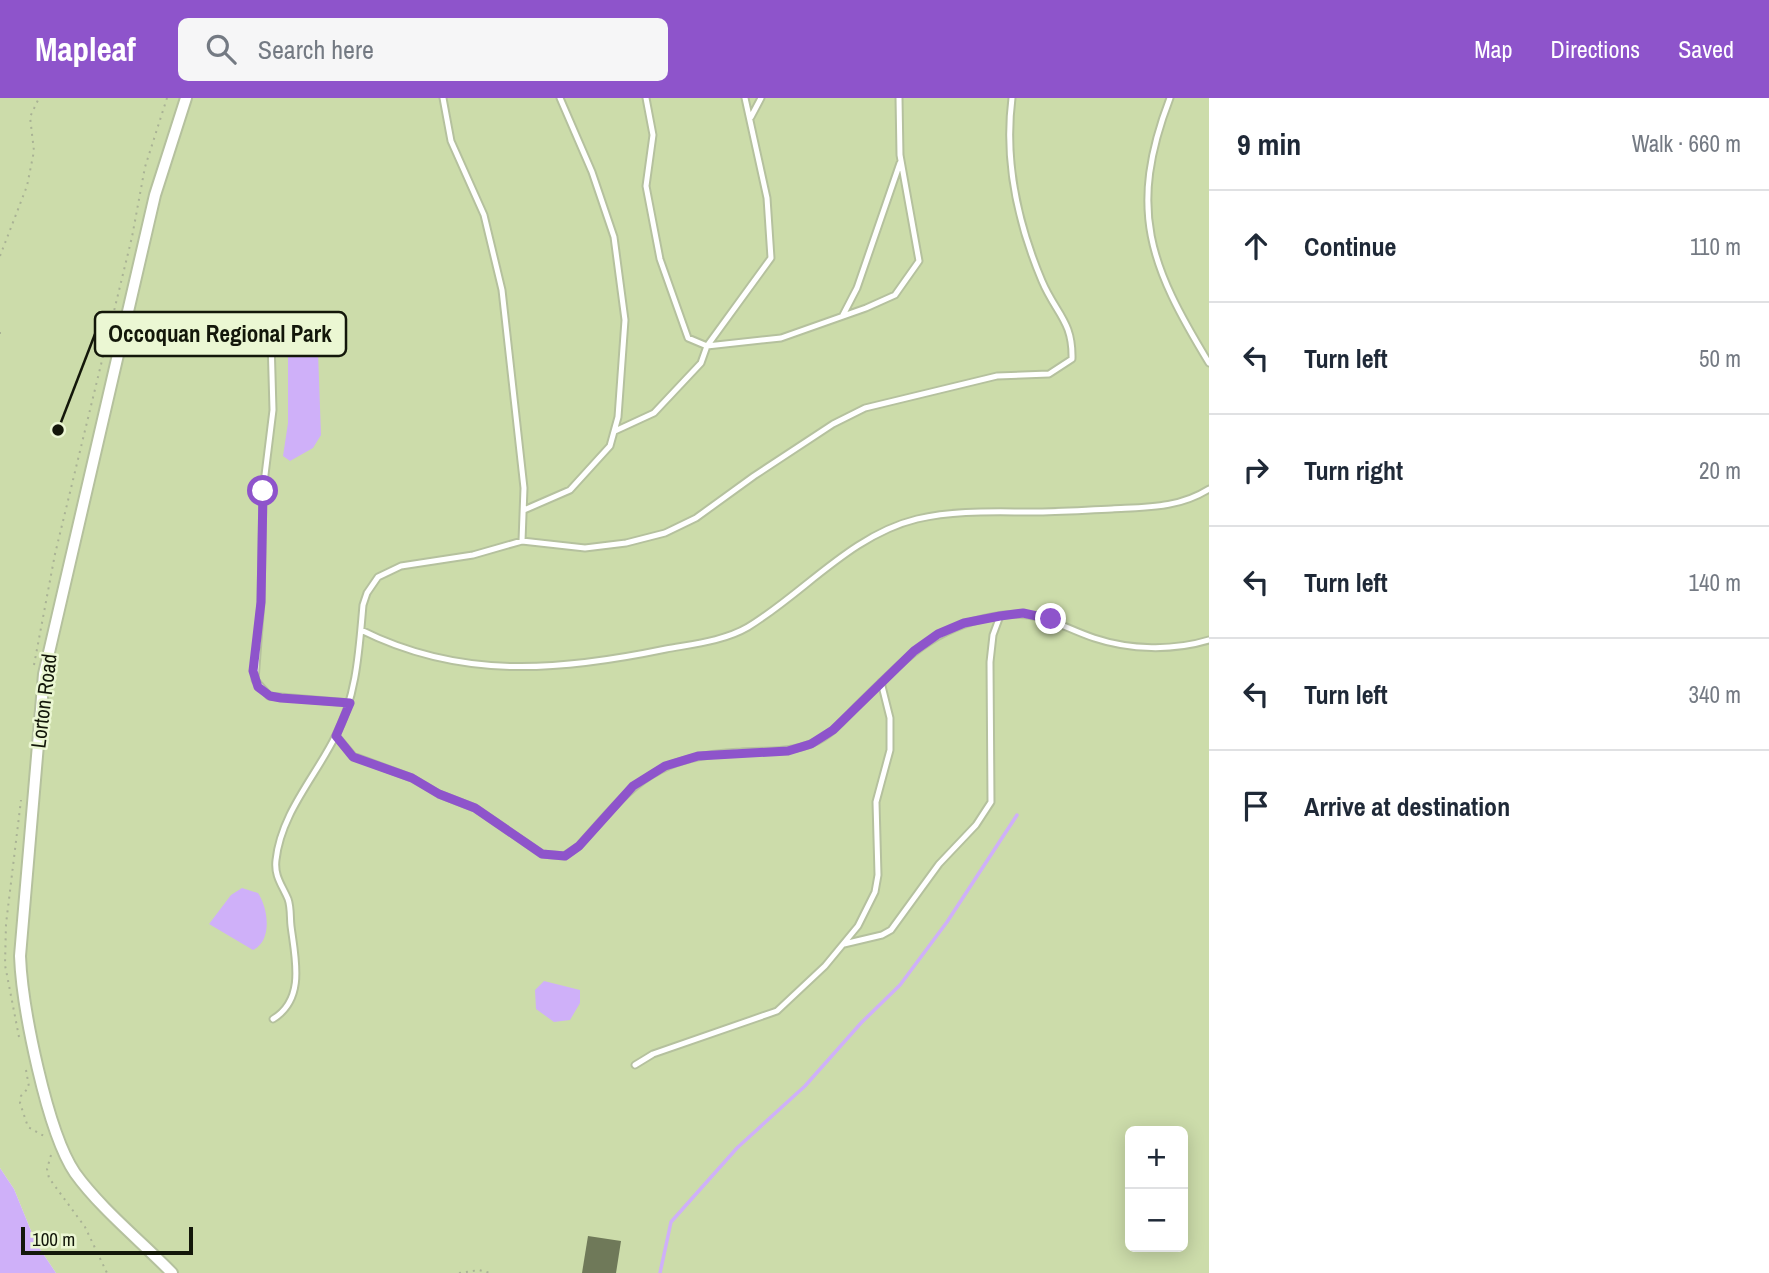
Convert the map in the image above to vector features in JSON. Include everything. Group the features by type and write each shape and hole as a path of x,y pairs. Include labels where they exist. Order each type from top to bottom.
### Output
{"street":[{"name":"Lorton Road","path":"172,1273 87,1186 65,1155 56,1131 24,1002 20,956 44,674 155,195 186,98"}],"lane":[{"path":"443,98 451,141 484,215 502,290 516,394 524,510 522,541"},
{"path":"524,510 570,491 610,446 615,430 625,320 614,237 592,172 560,98"},
{"path":"646,98 653,135 646,186 660,259 688,338 707,346 781,338 895,295 919,261 901,160 899,98"},
{"path":"615,430 654,413 701,363 707,346 771,258 767,198 745,98"},
{"path":"750,117 761,98"},
{"path":"273,1019 282,1013 292,998 296,968 289,901 276,874 278,846 292,811 336,736 350,703 367,593 378,577 388,570 473,555 522,541 585,548 626,543 665,533 696,518 765,468 833,424 865,408 997,376 1049,374 1072,359 1073,335 1049,297 1028,248 1012,175 1012,98"},
{"path":"1170,98 1154,149 1148,200 1149,228 1156,262 1168,292 1209,363"},
{"path":"843,316 857,288 901,160"},
{"path":"274,323 271,340 273,410 263,491 261,602 255,680 270,696 350,703"},
{"path":"361,630 396,646 466,663 532,669 591,663 732,635 761,618 873,537 915,519 971,511 1053,512 1160,506 1188,500 1209,489"},
{"path":"336,736 353,757 412,778 439,794 475,808 542,854 557,857 579,846 633,786 656,771 698,756 788,751 811,744 833,730 914,651 938,634 964,623 1000,616 1039,615 1091,637 1124,645 1182,646 1209,640"},
{"path":"844,944 882,935 891,930 939,864 976,825 991,802 990,662 993,635 1000,616"},
{"path":"635,1065 653,1054 777,1011 844,944 868,910 878,874 876,802 891,742 881,682"}],"path":[{"path":"0,256 27,186 34,151 30,117 39,98"},
{"path":"0,332 0,337"},
{"path":"0,976 6,976"},
{"path":"28,1081 29,1087 20,1096 22,1111 28,1127 49,1138"},
{"path":"52,1146 47,1169 49,1178 85,1227 107,1273"},
{"path":"459,1273 479,1270 489,1273"}],"green space":[{"path":"0,98 1209,98 1209,1273 56,1273 36,1243 14,1189 0,1168"}],"shaded area":[{"path":"292,341 309,341 318,352 321,435 313,448 290,461 283,456 288,423 288,352"},
{"path":"242,888 258,893 266,915 264,939 253,950 209,924 231,895"},
{"path":"544,981 580,990 580,1003 570,1020 554,1022 536,1009 535,990"},
{"path":"0,1168 14,1189 36,1243 56,1273 0,1273"}],"building":[{"path":"588,1236 621,1241 616,1273 582,1273"}],"waterway":[{"path":"660,1273 671,1222 737,1148 805,1086 861,1023 900,985 947,922 1017,815"}],"place":[{"name":"Occoquan Regional Park","path":"58,430"}],"route":[{"path":"263,491 261,602 253,671 258,687 270,696 281,698 350,703 336,736 353,757 412,778 439,794 475,808 495,819 542,854 549,856 565,856 570,853 633,786 665,766 698,756 788,751 824,737 914,651 950,628 1023,613 1051,619"}]}
